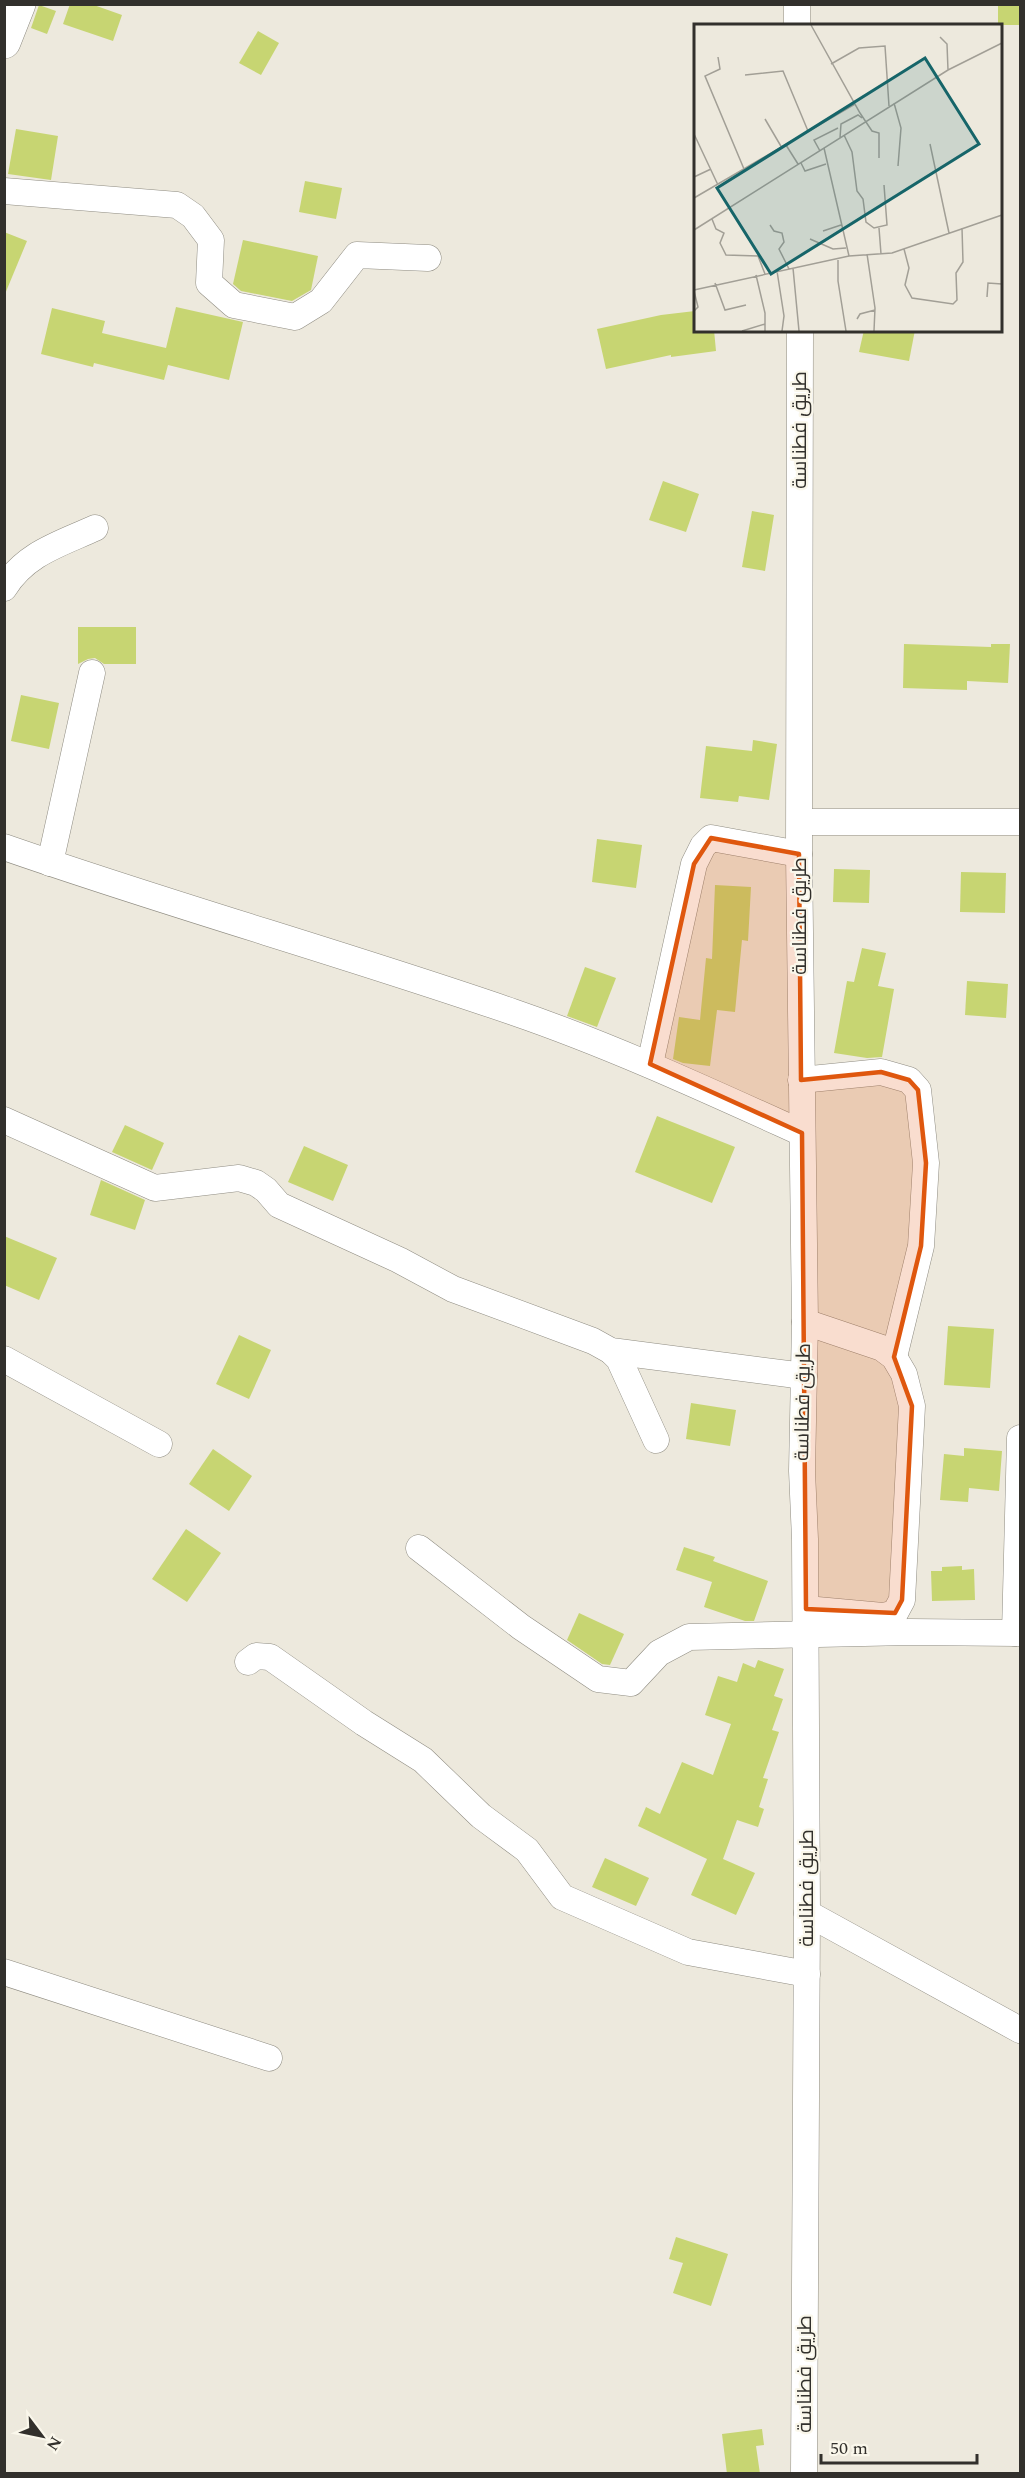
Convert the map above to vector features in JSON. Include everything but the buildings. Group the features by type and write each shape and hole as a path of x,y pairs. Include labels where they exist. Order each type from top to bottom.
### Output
{"street":[{"path":"4,42 20,4"},
{"path":"797,4 797,24"},
{"path":"4,191 177,205 193,216 211,240 209,283 234,305 295,317 321,301 357,255 428,258"},
{"name":"طريق فطناسة","path":"800,332 799,854 805,1322 802,1471 807,1913 804,2474"},
{"path":"4,588 31,557 95,528"},
{"path":"50,862 92,673"},
{"path":"800,822 1020,822"},
{"path":"650,1064 694,864 703,846 711,838 799,854"},
{"path":"4,847 514,1012 650,1064 802,1133"},
{"path":"801,1080 881,1072 909,1080 918,1090 926,1163 921,1246 894,1357"},
{"path":"4,1120 155,1188 222,1178 239,1178 256,1183 266,1190 279,1205 399,1260 453,1289 593,1341 611,1350 804,1376"},
{"path":"419,1548 521,1627 598,1679 631,1683 659,1653 689,1637 895,1613 902,1600 912,1406 904,1374 894,1357 882,1348 805,1322"},
{"path":"611,1350 619,1359 656,1440"},
{"path":"4,1359 159,1444"},
{"path":"805,1622 909,1632 1018,1633 1020,1438"},
{"path":"248,1662 256,1656 270,1657 364,1723 423,1760 481,1816 527,1850 562,1897 688,1952 807,1974"},
{"path":"807,1913 1020,2030"},
{"path":"4,1972 269,2058"}],"highlighted area":[{"path":"711,838 799,854 801,1080 881,1072 909,1080 918,1090 926,1163 921,1246 894,1357 912,1406 902,1600 895,1613 806,1609 802,1133 650,1064 694,864"}]}
